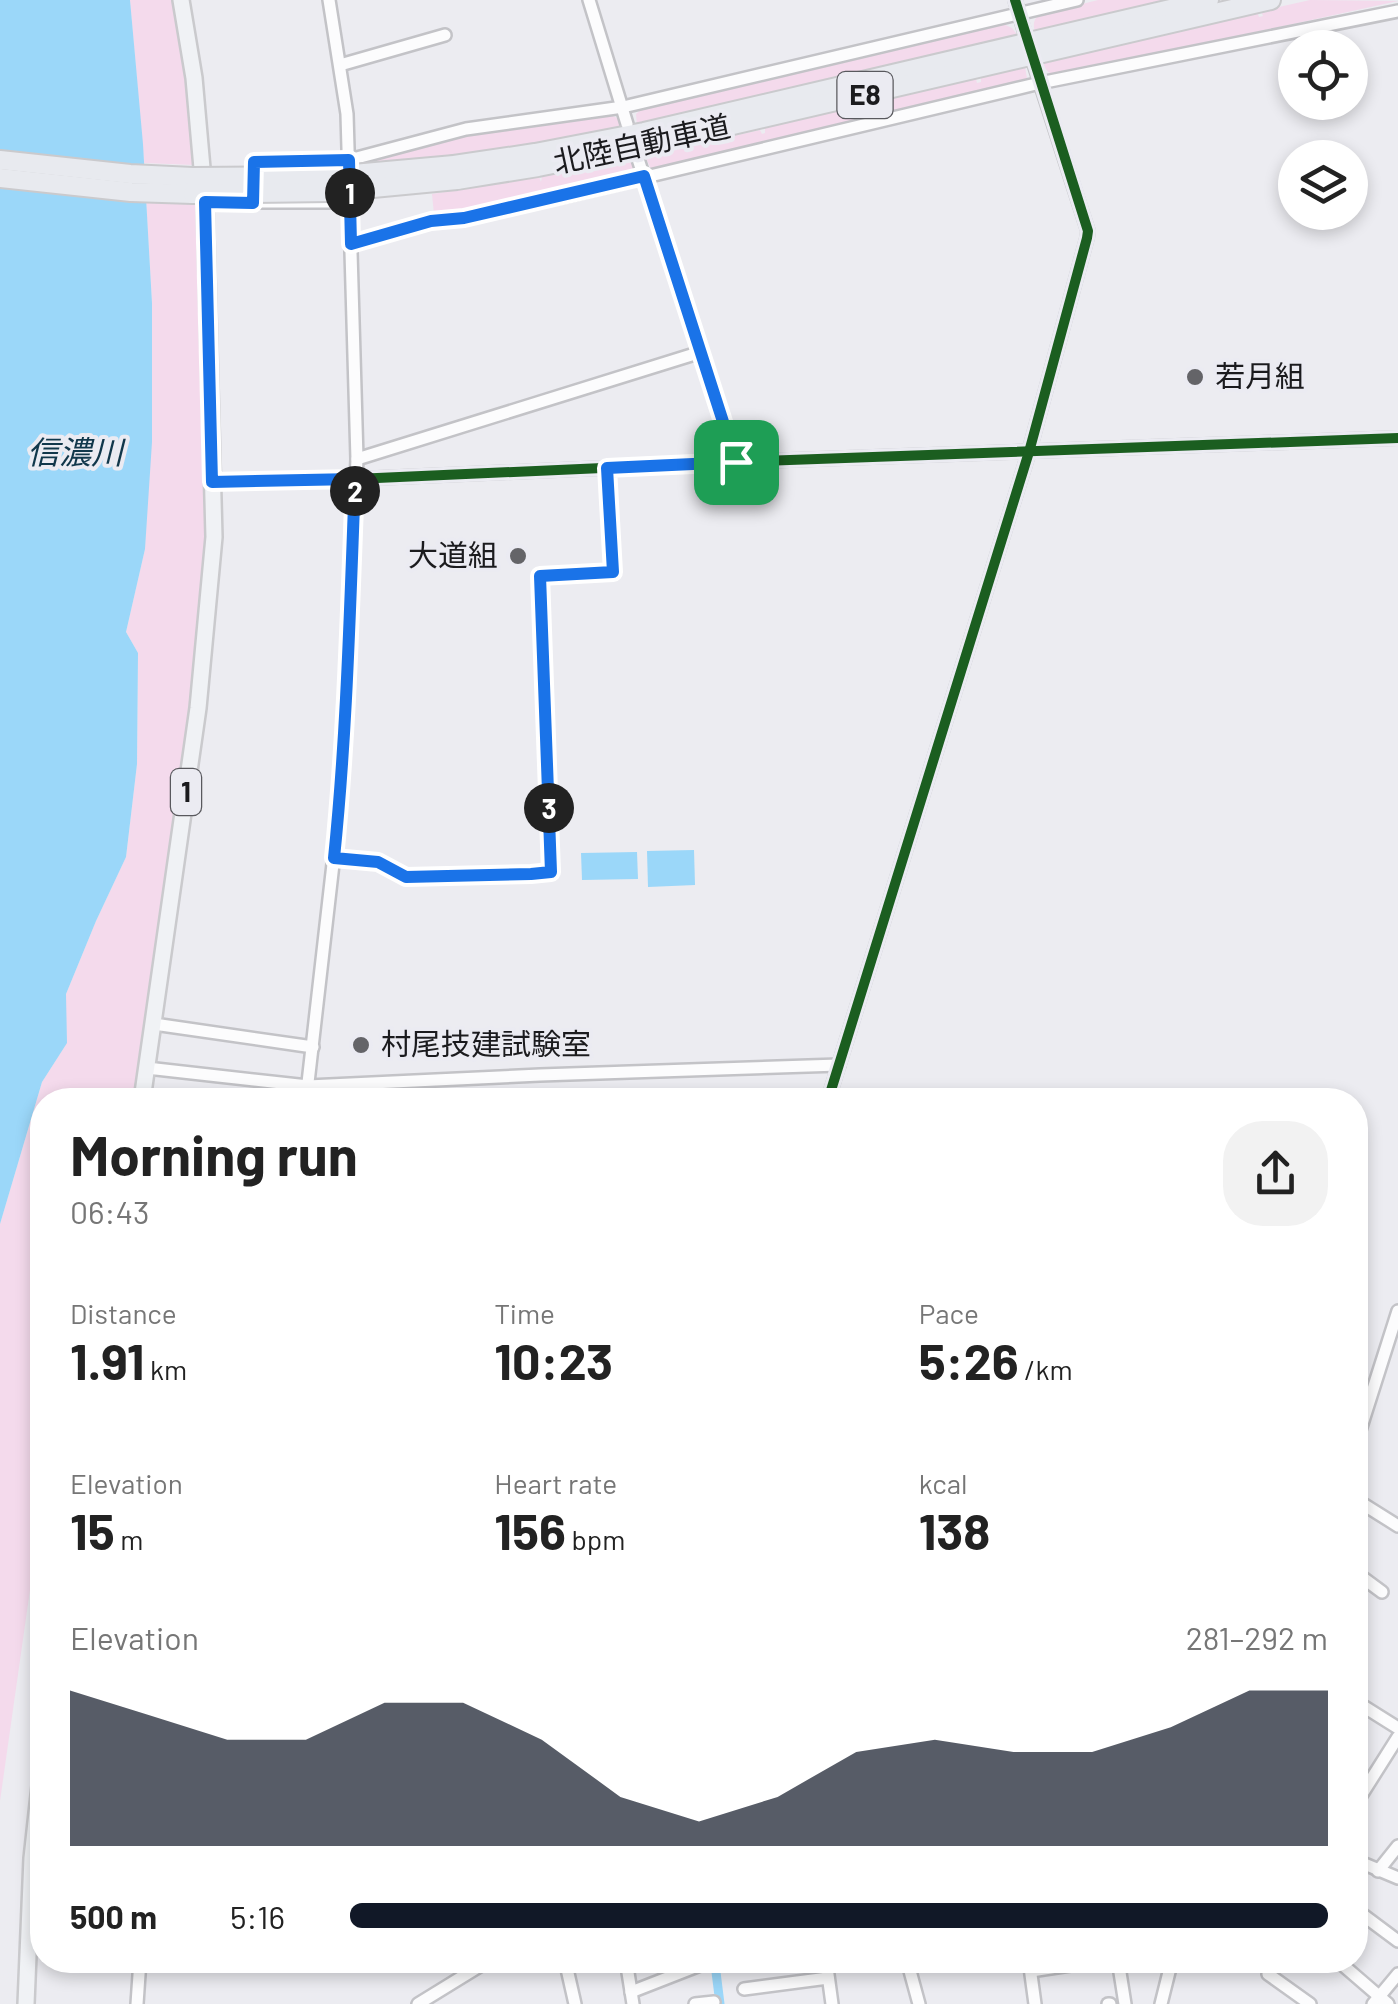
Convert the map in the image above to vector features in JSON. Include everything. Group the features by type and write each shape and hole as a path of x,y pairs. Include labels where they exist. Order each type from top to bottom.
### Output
{"highway":[{"name":"北陸自動車道","path":"0,178 131,192 264,194 378,189 644,132 1210,0"},
{"name":"北陸自動車道","path":"0,160 193,177 456,173 538,167 647,146 1271,0"}],"main road":[{"name":"1","path":"144,1088 198,708 214,537 205,202 194,78 181,0"},
{"path":"26,2004 30,1956"}],"street":[{"path":"308,1086 340,794 357,459 347,114 329,0"},
{"path":"589,0 627,124"},
{"path":"1015,0 1025,33"},
{"path":"253,203 254,162 349,160 466,129 623,107 1077,0"},
{"path":"351,244 431,221 464,218 1040,83 1398,11"},
{"path":"340,65 445,35"},
{"path":"832,1088 1030,452 1088,238 1035,67"},
{"path":"638,159 736,462"},
{"path":"205,202 350,202"},
{"path":"357,459 701,352"},
{"path":"212,482 1398,438"},
{"path":"334,858 378,862 406,877 551,872 540,576 613,572 607,468"},
{"path":"154,1024 313,1046"},
{"path":"147,1068 308,1086 839,1065"},
{"path":"1368,1392 1398,1311"},
{"path":"1368,1506 1398,1526"},
{"path":"1368,1582 1382,1592"},
{"path":"1368,1709 1398,1728"},
{"path":"1368,1784 1398,1736"},
{"path":"1378,1871 1398,1846"},
{"path":"1368,1866 1398,1878"},
{"path":"1368,1919 1398,1941"},
{"path":"137,2004 139,1973"},
{"path":"418,2004 468,1973"},
{"path":"568,1973 575,2004"},
{"path":"628,1973 632,1998 685,1973"},
{"path":"827,1973 832,2004"},
{"path":"911,1973 919,2004"},
{"path":"1031,1973 1036,2004"},
{"path":"1120,1973 1124,2004"},
{"path":"1161,2004 1169,1973"},
{"path":"1269,1973 1310,2004"},
{"path":"1350,1973 1380,2002 1398,1974"},
{"path":"744,1989 828,1978"},
{"path":"1284,2004 1293,1992"},
{"path":"695,2004 714,2002"}],"shaded area":[{"path":"130,0 175,0 194,165 144,163"},
{"path":"1098,0 1171,0 1035,32 1034,23 1039,15"},
{"path":"1310,0 1398,1 1059,75 1048,72 1043,62 1257,12 1259,17 1263,16 1261,11"},
{"path":"1001,23 1018,36 637,125 636,114 643,108"},
{"path":"1025,67 1027,78 1022,82 659,169 651,169 645,156 760,130 762,134 765,128 976,79 977,83 981,78"},
{"path":"608,114 617,118 623,128 466,155 359,166 460,136"},
{"path":"632,160 634,171 629,176 461,212 434,214 432,194 539,177 541,182 542,177"},
{"path":"146,200 198,201 205,541 201,612 164,904 135,1088 40,1088 65,1046 66,994 126,857 137,764 138,653 126,632 145,549 152,303"},
{"path":"30,1123 30,1590 0,1801 0,1224"}],"water":[{"name":"信濃川","path":"0,0 130,0 152,303 152,442 145,549 126,632 138,653 137,764 126,857 66,994 67,1043 40,1088 30,1088 30,1123 0,1224"},
{"path":"694,850 695,885 648,887 647,851"},
{"path":"637,852 638,879 582,880 581,853"}],"waterway":[{"path":"716,1973 720,2004"}],"cycle path":[{"path":"832,1088 1029,452 1087,238 1015,0"},
{"path":"212,482 1398,438"}],"place":[{"name":"若月組","path":"1195,377"},
{"name":"大道組","path":"518,556"},
{"name":"村尾技建試験室","path":"361,1045"}],"route":[{"path":"349,160 351,244 431,221 464,218 644,176 736,462 607,468 613,572 540,576 551,872 406,877 378,862 334,858 347,678 355,479 212,482 205,202 253,203 254,162 349,160"}]}
